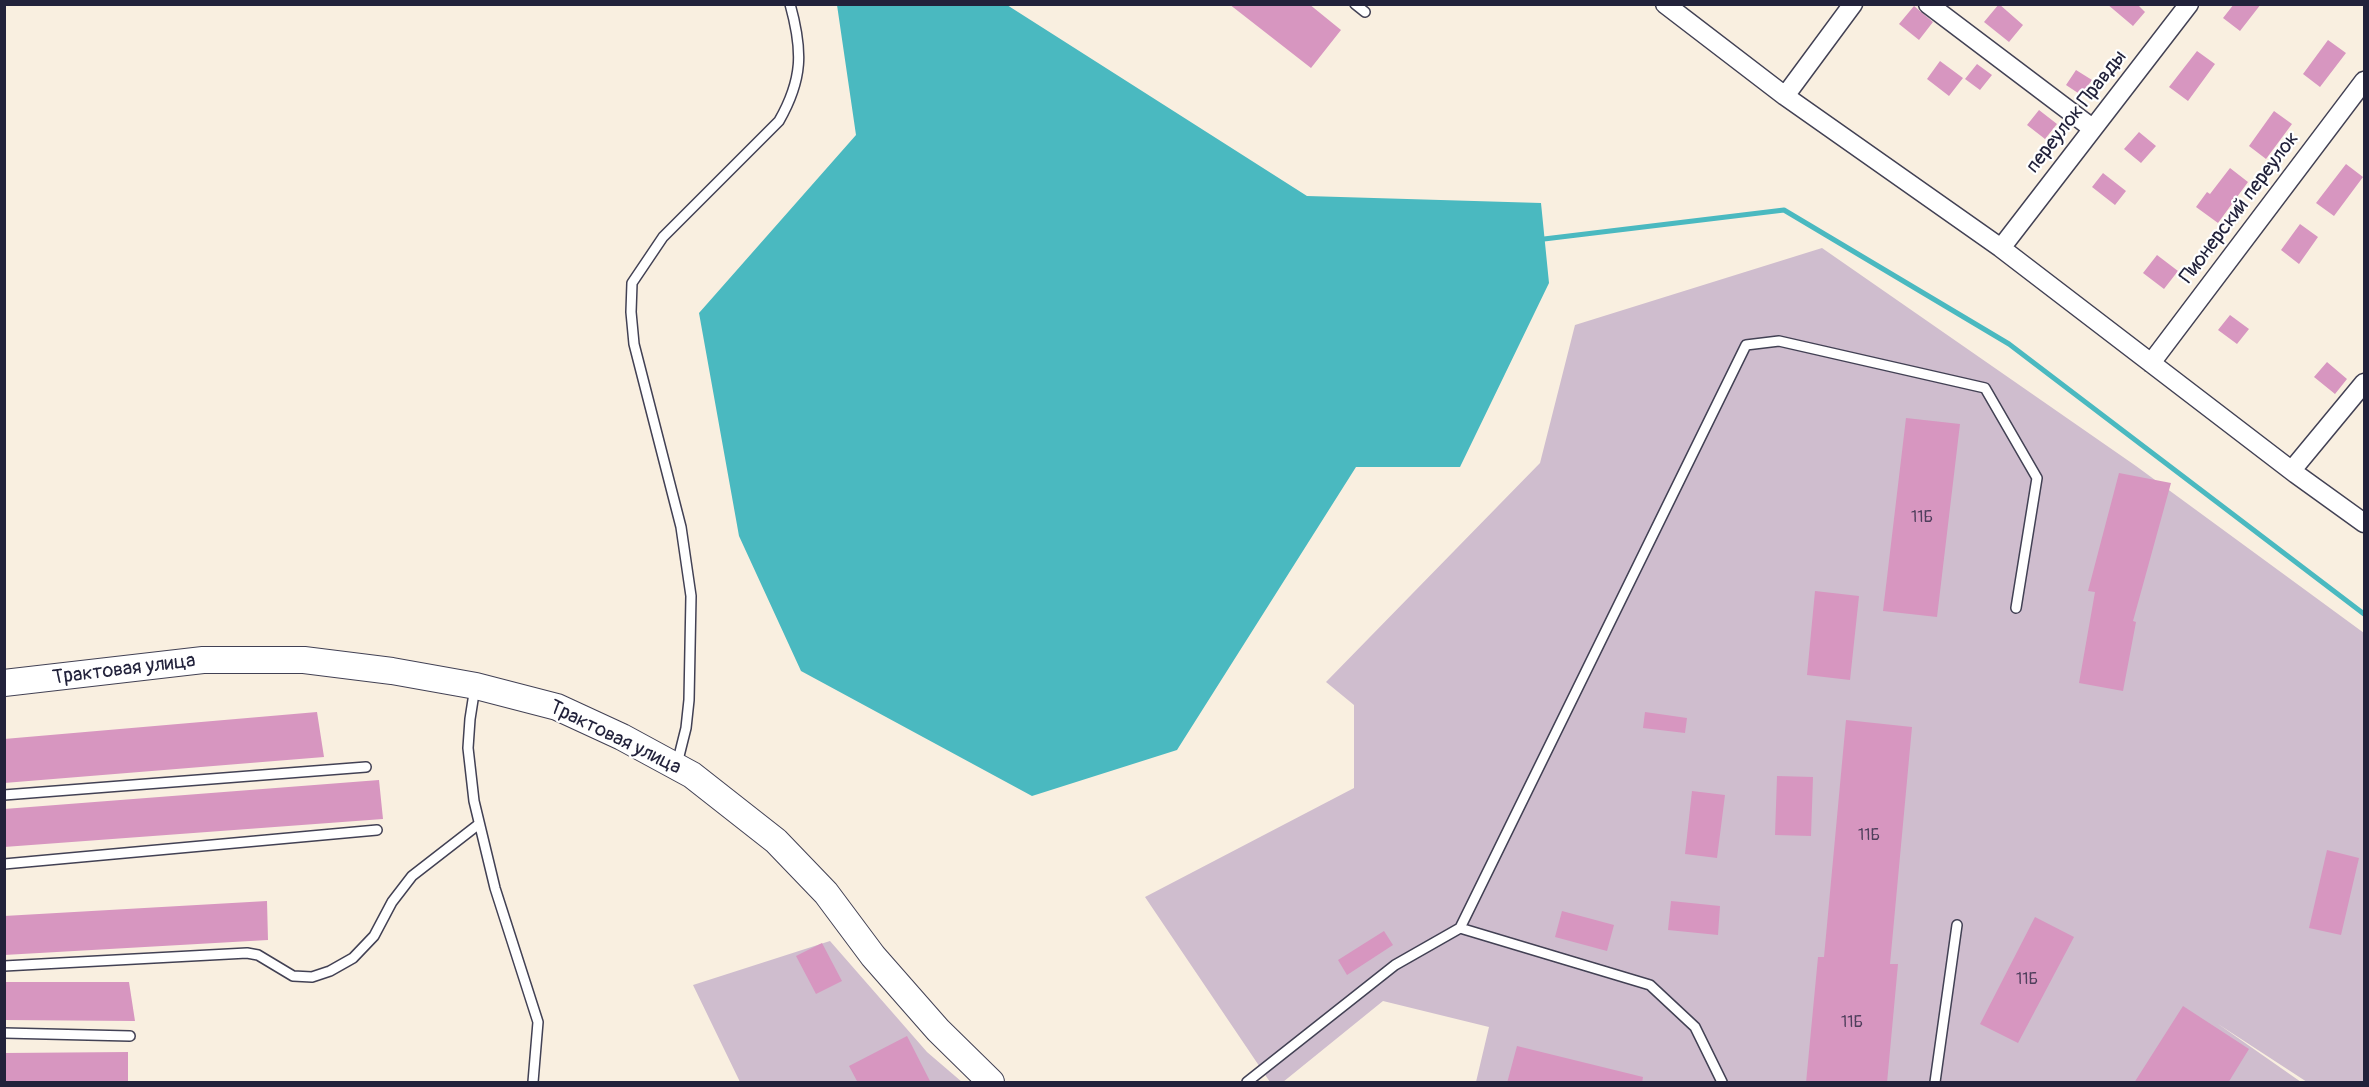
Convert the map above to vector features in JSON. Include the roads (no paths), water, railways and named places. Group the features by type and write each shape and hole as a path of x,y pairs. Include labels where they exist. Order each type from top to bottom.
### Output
{"street":[{"path":"1665,4 1785,96 2001,248 2292,471 2364,523"},
{"path":"1785,96 1852,4"},
{"path":"1928,4 2092,128"},
{"name":"переулок Правды","path":"2001,248 2189,4"},
{"name":"Пионерский переулок","path":"2151,363 2364,81"},
{"path":"2292,471 2364,382"},
{"name":"Трактовая улица","path":"4,683 203,660 304,660 392,671 476,686 557,707 622,737 692,775 776,841 826,893 873,956 938,1030 991,1083"}],"lane":[{"path":"676,767 686,728 689,700 690,596 681,527 634,344 631,312 632,283 663,237 779,121 790,102 798,77 800,47 790,4"},
{"path":"1355,4 1365,12"},
{"path":"1247,1083 1395,965 1460,928 1746,345 1779,341 1985,388 2037,478 2016,608"},
{"path":"476,686 468,748 474,801 495,888 538,1022 533,1083"},
{"path":"4,795 366,767"},
{"path":"4,966 247,953 258,955 293,976 312,977 353,958 374,936 392,902 412,876 479,824"},
{"path":"4,864 376,830"},
{"path":"1935,1083 1957,925"},
{"path":"1460,928 1650,985 1695,1027 1722,1083"},
{"path":"4,1033 130,1036"}],"water":[{"path":"837,5 1007,5 1307,196 1541,203 1549,283 1460,467 1356,467 1177,750 1032,796 801,671 739,536 699,313 856,135"}],"waterway":[{"path":"1544,239 1784,210 2009,344 2364,614"}]}
